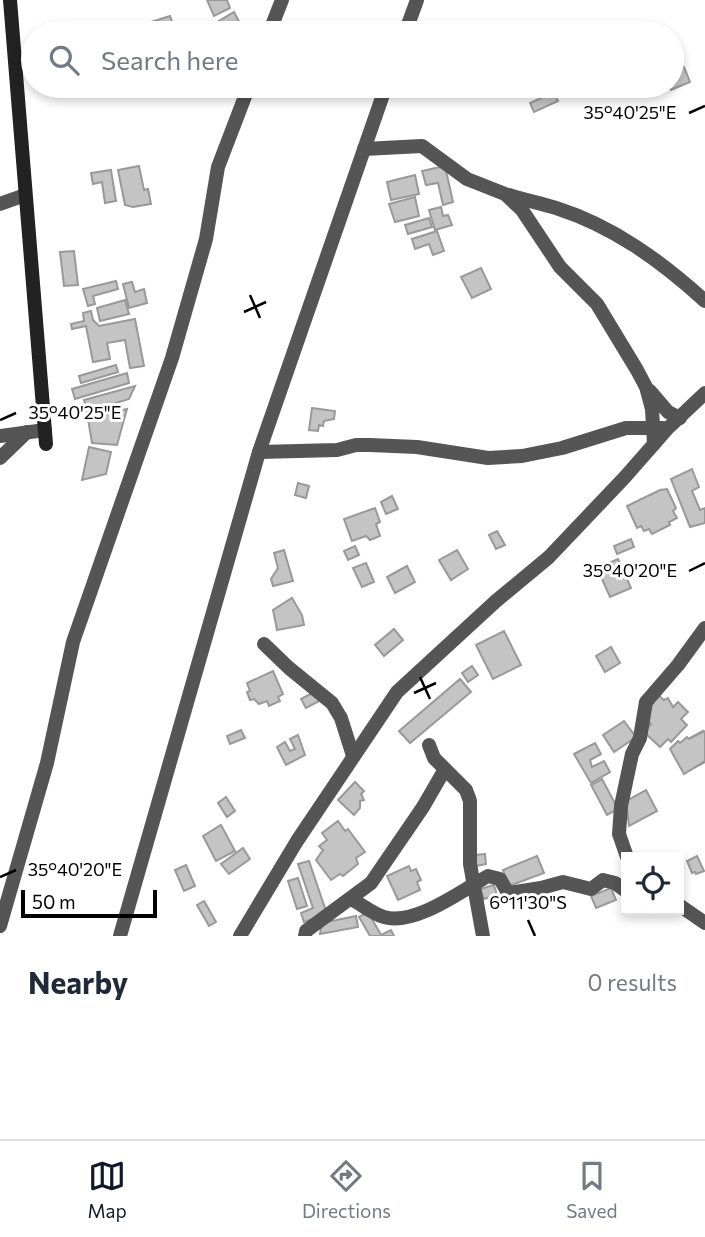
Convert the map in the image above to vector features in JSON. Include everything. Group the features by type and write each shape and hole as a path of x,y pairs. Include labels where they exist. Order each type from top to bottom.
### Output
{"street":[{"path":"0,436 27,432 46,437 10,0"},
{"path":"274,21 282,0"},
{"path":"409,21 417,0"},
{"path":"0,926 47,763 74,642 172,358 206,239 218,167 244,98"},
{"path":"120,936 259,452 382,98"},
{"path":"364,149 422,146 467,179 505,194 557,208 645,251 705,301"},
{"path":"505,194 522,210 560,267 597,304 659,404 680,418"},
{"path":"0,204 25,195"},
{"path":"240,936 297,841 397,692 549,556 654,443 661,428 646,387"},
{"path":"259,452 337,450 356,445 417,447 488,458 523,456 562,448 626,428 661,428 700,406 705,393"},
{"path":"0,458 27,432"},
{"path":"625,852 619,834 621,806 632,754 640,738 646,702 705,628"},
{"path":"264,644 332,703 341,718 353,756"},
{"path":"429,745 434,758 466,790 470,801 472,885 483,936"},
{"path":"305,936 306,931 371,883 423,807 445,769"},
{"path":"351,899 384,917 406,918 421,913 488,876 500,879 508,893 563,882 591,889 603,880 621,887"},
{"path":"684,908 705,923"}],"building":[{"path":"207,0 227,0 230,8 214,16"},
{"path":"234,12 239,21 219,21"},
{"path":"170,16 172,21 154,21"},
{"path":"684,67 690,82 684,85"},
{"path":"541,98 557,98 558,101 534,112 530,103"},
{"path":"139,166 144,190 148,189 151,204 133,207 125,205 118,170"},
{"path":"445,166 453,202 443,205 438,183 426,185 422,171"},
{"path":"111,170 116,201 105,203 102,182 93,184 91,173"},
{"path":"415,175 419,194 391,200 387,182"},
{"path":"415,197 419,216 395,222 389,204"},
{"path":"441,207 443,216 448,215 452,225 435,230 429,210"},
{"path":"429,218 432,227 408,234 405,225"},
{"path":"437,231 444,251 433,255 429,244 415,249 412,239"},
{"path":"74,251 78,285 64,286 60,252"},
{"path":"481,268 491,289 472,298 461,277"},
{"path":"116,281 118,289 93,296 95,304 88,306 83,289"},
{"path":"132,282 135,292 144,289 147,303 129,308 123,284"},
{"path":"125,300 129,314 100,321 97,308"},
{"path":"91,311 93,320 99,326 135,319 144,366 130,368 125,340 107,343 110,359 93,362 86,326 72,329 71,324 84,321 83,313"},
{"path":"116,365 118,372 81,383 79,376"},
{"path":"127,373 129,383 75,399 72,389"},
{"path":"135,386 129,399 87,412 84,400"},
{"path":"312,408 335,411 334,419 324,421 323,426 319,425 318,431 309,430"},
{"path":"127,409 117,445 92,443 88,419"},
{"path":"89,447 111,452 106,474 82,480"},
{"path":"692,469 699,487 692,491 700,510 705,508 705,523 690,527 671,479"},
{"path":"298,483 309,486 306,498 295,495"},
{"path":"667,489 676,508 673,511 677,518 669,522 670,525 652,534 649,529 644,531 641,526 637,528 627,506"},
{"path":"392,496 398,509 386,514 381,502"},
{"path":"375,508 380,522 376,524 380,536 370,540 366,536 352,541 344,519"},
{"path":"497,531 505,545 496,549 489,535"},
{"path":"631,539 634,547 617,554 614,546"},
{"path":"355,546 359,555 348,560 344,551"},
{"path":"284,550 293,581 273,586 271,579 278,568 274,553"},
{"path":"457,550 468,569 451,580 439,560"},
{"path":"618,559 631,588 610,597 597,568"},
{"path":"366,563 374,582 362,587 353,568"},
{"path":"407,566 415,582 395,593 387,577"},
{"path":"292,598 302,615 304,625 277,630 273,610"},
{"path":"394,629 403,640 384,656 375,645"},
{"path":"504,631 521,665 493,679 476,645"},
{"path":"611,647 620,663 605,672 596,656"},
{"path":"472,666 478,675 468,682 462,673"},
{"path":"273,671 283,694 278,697 280,701 269,706 267,701 259,704 254,699 250,700 247,683"},
{"path":"460,679 471,692 410,743 399,731"},
{"path":"316,691 321,700 306,708 301,699"},
{"path":"658,695 664,700 668,698 673,707 678,702 688,712 681,719 687,725 671,742 668,739 660,747 644,732 651,724 641,713"},
{"path":"624,721 636,737 614,752 603,735"},
{"path":"241,730 245,738 230,744 227,736"},
{"path":"703,731 705,762 686,772 672,748"},
{"path":"705,731 705,761 684,774 670,749 678,741 680,743 687,737 689,739"},
{"path":"298,735 305,755 286,765 277,747 285,742 290,751 295,749 290,739"},
{"path":"595,743 601,754 590,760 592,767 604,761 610,772 591,783 574,754"},
{"path":"602,779 618,809 607,815 591,785"},
{"path":"355,782 364,791 361,794 364,800 360,801 360,808 354,815 338,800"},
{"path":"646,790 657,811 629,826 626,801"},
{"path":"226,797 235,811 227,817 218,803"},
{"path":"338,821 345,831 348,829 365,852 356,858 358,864 343,876 340,874 331,880 316,860 323,850 319,846 327,840 322,833"},
{"path":"221,825 235,851 216,861 203,836"},
{"path":"243,848 250,859 229,874 221,864"},
{"path":"485,854 486,864 476,866 474,855"},
{"path":"537,856 544,873 509,886 503,870"},
{"path":"697,856 704,871 696,874 692,873 687,861"},
{"path":"309,861 327,914 304,922 301,913 313,908 298,864"},
{"path":"186,865 195,886 184,891 175,870"},
{"path":"409,866 411,871 416,869 421,880 417,882 420,890 398,900 387,876"},
{"path":"298,878 307,906 297,909 288,881"},
{"path":"494,885 497,895 484,899 480,889"},
{"path":"611,888 616,900 596,908 591,896"},
{"path":"204,901 216,922 209,926 197,905"},
{"path":"368,912 381,935 391,930 394,936 370,936 359,917"},
{"path":"356,916 358,927 320,934 322,923"}]}
